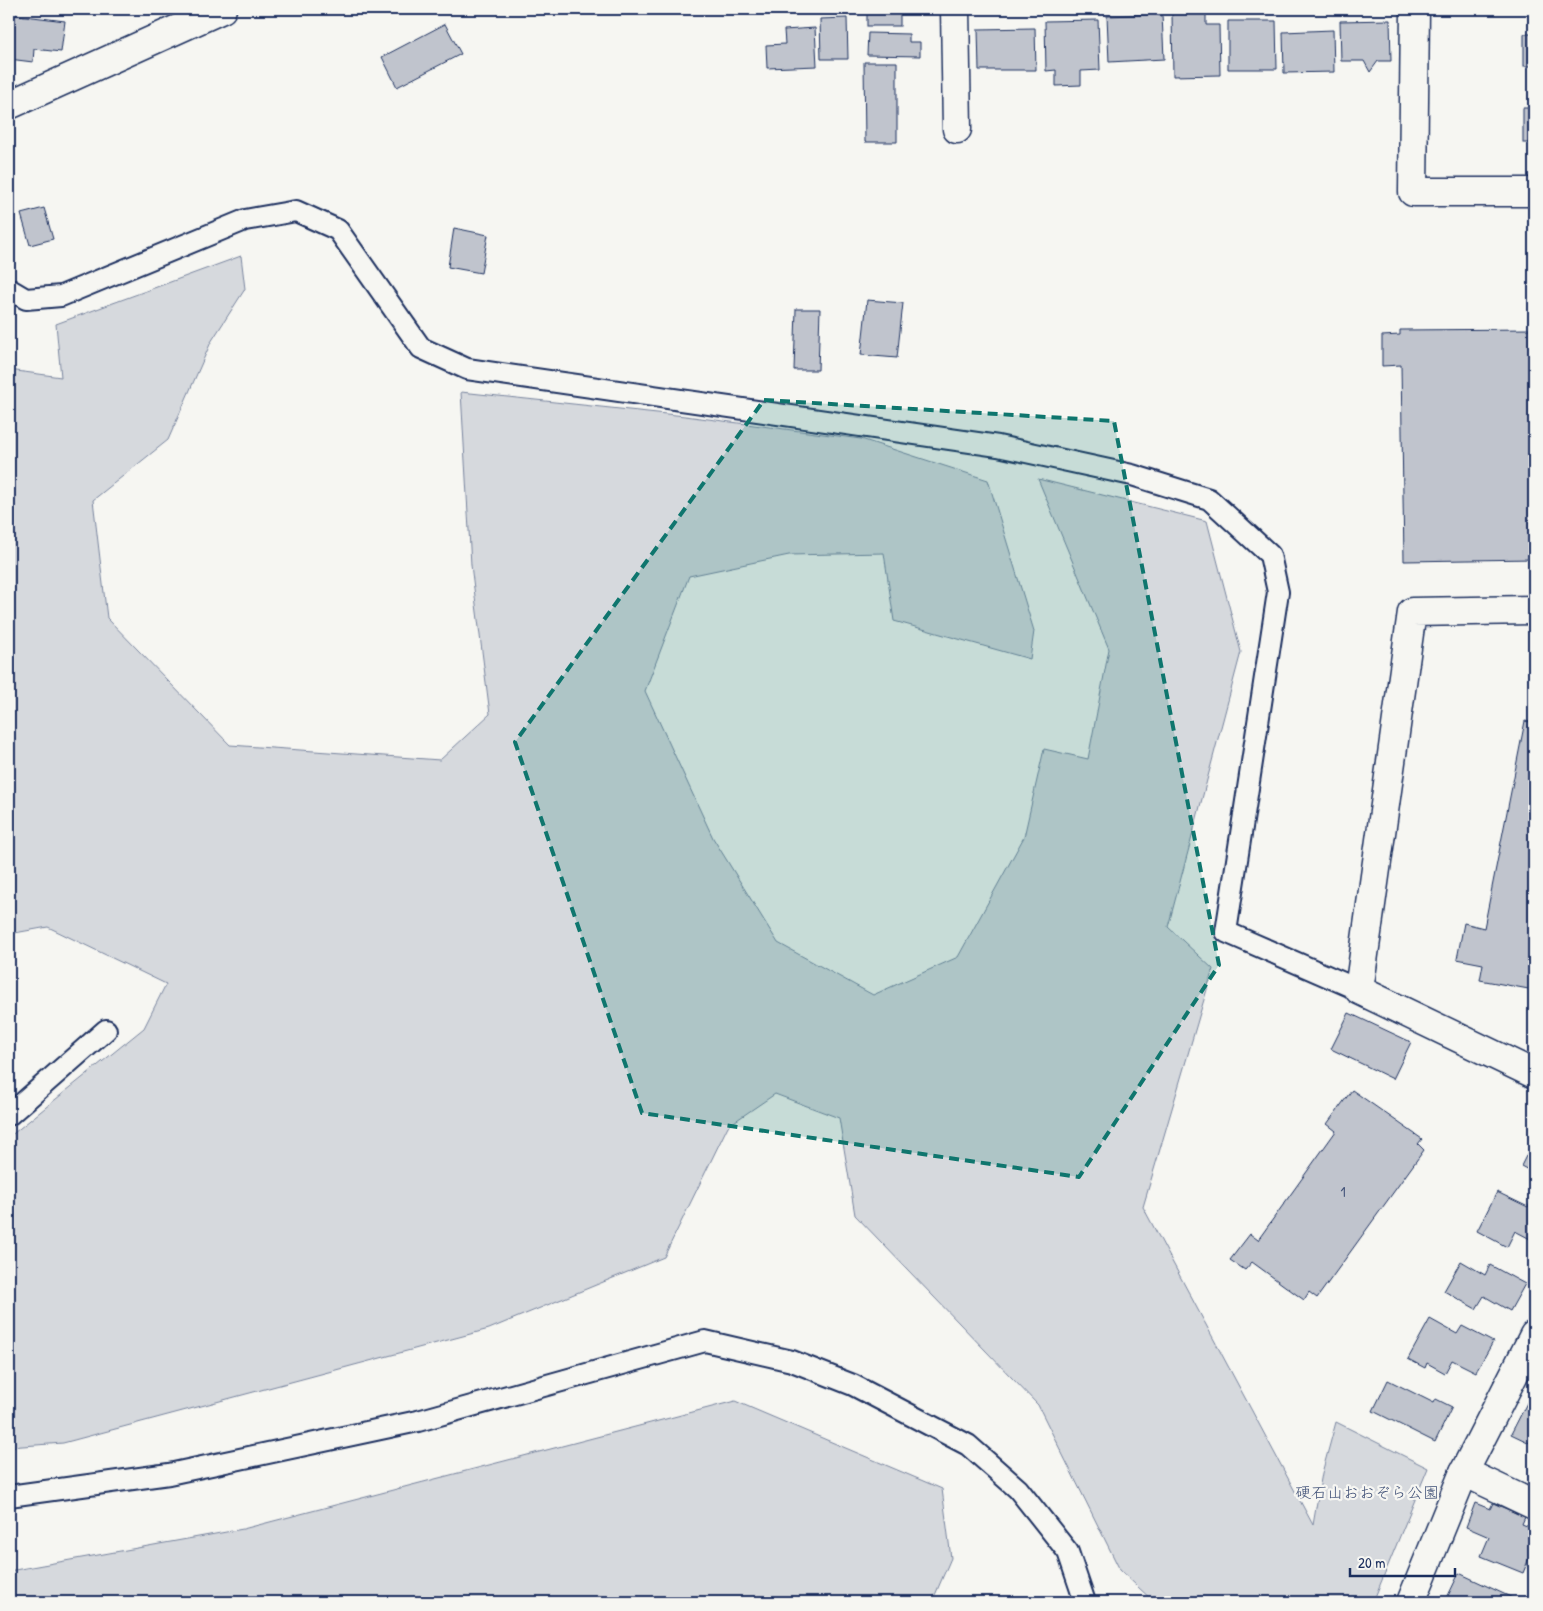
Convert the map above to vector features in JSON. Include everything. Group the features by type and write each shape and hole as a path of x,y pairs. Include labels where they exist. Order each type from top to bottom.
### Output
{"street":[{"path":"9,105 222,9"},
{"path":"955,9 957,129"},
{"path":"1414,9 1413,192 1534,192"},
{"path":"1534,610 1412,612 1359,990 1534,1074"},
{"path":"1411,1602 1464,1472 1534,1335"},
{"path":"1464,1472 1534,1505"}],"lane":[{"path":"9,289 26,299 62,296 245,220 296,211 338,230 421,348 468,369 998,446 1132,475 1209,499 1270,556 1278,592 1226,932 1359,990"},
{"path":"9,1115 106,1030"},
{"path":"9,1496 169,1474 418,1421 705,1341 792,1361 844,1382 968,1444 1018,1488 1068,1552 1085,1602"}],"highlighted area":[{"path":"764,400 1114,421 1219,965 1079,1177 642,1113 515,742"}],"green space":[{"name":"硬石山おおぞら公園","path":"241,256 245,289 211,342 168,440 93,500 107,618 230,745 440,760 490,714 471,565 461,392 685,416 861,439 988,480 1034,631 1030,659 894,621 884,553 789,555 689,576 645,691 713,838 778,943 873,995 958,957 1024,837 1044,749 1088,759 1109,649 1038,479 1207,521 1241,652 1168,927 1213,969 1143,1207 1313,1525 1322,1473 1336,1422 1428,1468 1373,1602 1154,1602 1120,1570 1038,1405 855,1215 839,1118 775,1094 728,1126 664,1257 489,1329 63,1443 9,1447 9,1137 144,1028 166,984 48,927 9,934 9,370 61,377 56,324"},
{"path":"735,1401 942,1489 951,1558 932,1602 9,1602 9,1571 243,1529"}],"building":[{"path":"867,9 900,9 900,26 867,26"},
{"path":"1206,12 1206,25 1219,25 1220,75 1173,76 1172,13"},
{"path":"9,14 65,21 61,52 34,49 33,62 9,59"},
{"path":"1162,14 1164,59 1109,62 1107,16"},
{"path":"847,18 848,59 821,59 820,19"},
{"path":"1098,20 1100,70 1081,71 1081,85 1056,86 1056,70 1046,71 1045,21"},
{"path":"1390,20 1391,61 1378,61 1370,72 1364,61 1341,61 1340,21"},
{"path":"1228,21 1276,21 1277,69 1228,69"},
{"path":"445,24 461,54 397,87 382,57"},
{"path":"815,28 817,66 767,68 766,45 785,44 784,30"},
{"path":"1035,28 1036,70 979,70 978,29"},
{"path":"1333,30 1334,72 1284,73 1283,32"},
{"path":"868,33 909,34 909,42 920,42 920,56 867,55"},
{"path":"1524,34 1534,34 1534,66 1524,66"},
{"path":"864,62 897,62 897,142 865,142"},
{"path":"1523,108 1534,108 1534,143 1523,143"},
{"path":"44,208 53,239 30,245 21,214"},
{"path":"454,228 488,235 481,273 448,267"},
{"path":"867,300 903,303 897,358 861,355"},
{"path":"796,309 820,309 818,370 794,370"},
{"path":"1534,329 1534,559 1404,561 1401,365 1382,366 1382,336 1400,335 1400,330"},
{"path":"1525,721 1534,723 1534,990 1480,980 1483,964 1457,959 1464,923 1484,928"},
{"path":"1349,1013 1411,1042 1393,1079 1331,1049"},
{"path":"1352,1090 1422,1139 1418,1144 1424,1150 1317,1298 1309,1292 1304,1300 1252,1262 1245,1270 1230,1260 1250,1234 1258,1240 1336,1131 1327,1124"},
{"path":"1534,1140 1534,1173 1521,1166"},
{"path":"1497,1192 1528,1207 1531,1201 1534,1203 1534,1241 1515,1231 1507,1247 1477,1231"},
{"path":"1461,1261 1485,1275 1490,1265 1525,1284 1510,1311 1484,1296 1476,1309 1444,1291"},
{"path":"1430,1319 1457,1334 1462,1326 1493,1342 1476,1372 1452,1360 1445,1373 1427,1363 1425,1368 1408,1359"},
{"path":"1388,1380 1434,1403 1436,1399 1452,1407 1435,1442 1373,1411"},
{"path":"1530,1397 1534,1399 1534,1445 1511,1434"},
{"path":"1475,1503 1490,1509 1493,1503 1525,1517 1522,1524 1534,1529 1534,1546 1523,1573 1481,1556 1489,1537 1466,1527"},
{"path":"1459,1573 1519,1601 1445,1602"}]}
